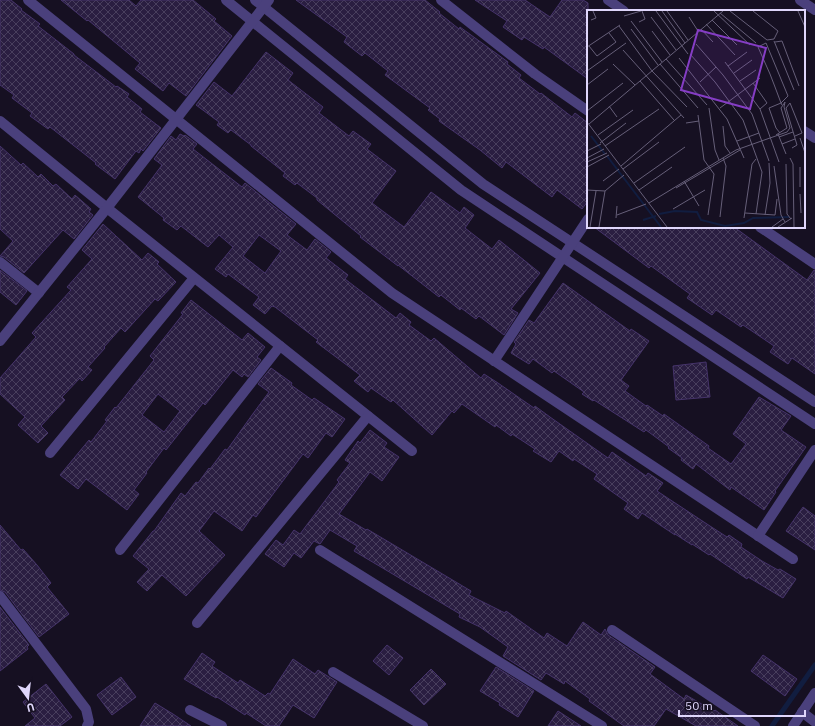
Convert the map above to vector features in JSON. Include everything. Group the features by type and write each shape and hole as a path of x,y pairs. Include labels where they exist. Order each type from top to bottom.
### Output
{"street":[{"path":"28,0 392,293 792,559"},
{"path":"226,0 461,190 815,424"},
{"path":"255,0 267,4 392,111 483,184 815,402"},
{"path":"441,0 536,74 587,110"},
{"path":"608,0 623,10"},
{"path":"800,0 815,10"},
{"path":"0,341 107,208 267,4"},
{"path":"382,126 392,111"},
{"path":"0,121 194,278 412,451"},
{"path":"805,132 815,138"},
{"path":"494,360 587,220"},
{"path":"761,228 815,264"},
{"path":"0,262 39,293"},
{"path":"50,453 194,278"},
{"path":"120,550 280,346"},
{"path":"197,623 368,416"},
{"path":"758,536 815,450"},
{"path":"320,550 602,726"},
{"path":"0,598 86,709 89,722 87,726"},
{"path":"612,630 755,726"},
{"path":"333,672 423,726"},
{"path":"793,726 815,693"},
{"path":"190,710 222,726"},
{"path":"802,712 815,722"}],"building":[{"path":"0,0 11,0 22,9 21,10 40,24 38,26 74,55 116,87 117,86 129,94 127,97 142,109 140,112 161,128 143,151 141,149 139,153 136,151 115,179 50,127 48,129 30,116 32,113 12,98 14,95 0,85"},
{"path":"61,0 129,0 136,6 141,0 193,0 216,19 214,21 232,36 186,96 169,83 163,91 135,69 140,63"},
{"path":"296,0 425,0 459,29 460,27 508,62 507,64 521,75 519,78 540,94 541,93 572,117 575,113 587,122 587,202 582,209 557,190 552,197 506,162 502,168 480,150 439,121 440,119 428,110 430,108 385,75 388,71 365,53 362,56 344,42 347,37"},
{"path":"475,0 525,0 550,17 562,0 583,0 588,3 587,78 544,47 543,49 524,37 522,40 503,27 507,21"},
{"path":"266,52 293,73 288,80 323,107 319,113 349,136 353,131 371,144 367,149 396,171 372,203 404,227 431,192 460,213 464,207 474,215 465,228 492,249 499,240 540,273 511,309 518,313 504,335 479,316 476,319 461,308 460,310 441,295 439,297 360,237 361,236 317,200 317,198 297,183 295,185 283,176 285,173 251,145 231,130 228,133 217,125 219,122 196,105 214,82 232,96"},
{"path":"180,134 185,135 197,144 193,149 242,187 245,183 296,224 287,235 307,250 315,239 331,252 326,258 348,275 345,279 396,318 400,313 411,322 409,325 431,341 434,338 481,378 484,374 534,408 535,406 608,458 612,452 646,476 648,473 663,483 657,491 727,537 729,535 742,544 741,547 762,561 778,570 780,569 796,579 783,598 748,577 747,579 710,554 709,555 675,535 642,513 638,519 624,509 628,503 594,479 597,474 574,459 573,461 559,451 551,462 533,451 535,449 512,434 511,436 496,425 495,427 462,404 454,413 452,411 432,435 393,400 391,402 371,388 368,392 354,381 360,375 316,342 318,340 275,307 272,306 265,314 253,305 259,297 228,274 226,277 215,269 233,247 219,235 208,247 181,226 177,230 163,220 164,218 138,197 162,165 154,159 171,136 176,140","holes":["259,235 281,251 265,273 243,256"]},
{"path":"0,146 21,165 23,163 38,177 41,174 53,186 56,184 72,199 75,195 91,209 89,212 93,215 74,239 63,230 24,273 4,257 0,256 13,241 0,229"},
{"path":"103,224 142,260 148,253 159,262 157,264 176,282 158,301 155,299 125,332 121,328 104,347 105,348 88,367 92,370 82,381 80,378 62,397 65,400 41,426 48,433 38,443 18,425 25,417 0,394 0,378 36,337 32,333 71,290 67,287 92,259 82,250"},
{"path":"595,228 735,228 807,280 815,270 815,374 792,358 788,364 770,352 774,346 743,325 741,327 716,310 712,315 687,298 690,294 651,266 649,268"},
{"path":"0,270 27,291 16,305 0,292"},
{"path":"563,283 630,331 631,329 649,341 621,380 629,386 625,391 646,406 647,405 663,416 664,414 709,446 708,448 731,464 746,444 733,434 759,397 791,416 781,430 806,447 775,491 776,492 764,510 731,487 730,490 696,464 693,469 681,460 682,458 668,448 669,447 646,430 644,432 582,394 584,392 554,371 552,373 533,359 529,364 511,353 516,344 514,342 529,320 534,323"},
{"path":"191,300 242,340 248,333 265,347 257,357 261,360 248,377 244,374 242,377 233,370 205,405 203,403 166,450 164,448 134,490 139,494 127,510 86,479 78,489 60,475 89,440 91,442 107,421 105,420 154,360 150,356 183,314 181,313","holes":["158,394 180,411 164,432 142,415"]},
{"path":"706,362 710,397 676,400 673,366"},
{"path":"271,368 312,400 314,398 345,419 332,437 326,433 308,458 303,454 256,517 253,515 242,531 214,511 199,531 225,555 186,596 162,575 147,591 137,582 149,569 133,556 154,531 181,493 185,496 196,482 198,483 209,468 210,469 225,449 227,450 269,392 258,384"},
{"path":"370,430 387,443 384,447 399,457 382,481 370,472 339,514 471,591 469,595 505,613 506,611 544,638 547,633 567,646 583,622 601,635 605,629 608,635 655,667 650,674 684,699 686,695 714,711 715,710 738,726 696,726 666,709 654,726 624,726 589,701 590,699 565,681 564,684 546,673 541,680 503,656 508,647 480,627 459,617 460,614 354,551 357,546 330,530 320,544 314,541 301,558 294,553 284,567 265,554 276,540 283,545 294,530 300,534 339,482 337,480 350,463 345,460 358,441 360,443"},
{"path":"803,507 815,516 815,550 786,531"},
{"path":"0,525 21,550 23,549 51,583 47,587 69,614 39,637 5,592 0,590"},
{"path":"0,607 29,645 27,647 28,649 0,671"},
{"path":"387,645 403,658 389,675 373,661"},
{"path":"202,653 215,662 212,666 238,683 240,680 265,696 268,693 270,694 293,659 315,674 318,670 337,682 314,718 293,705 279,726 266,726 246,713 245,715 217,697 216,698 184,679"},
{"path":"763,655 797,679 785,696 751,671"},
{"path":"496,667 534,691 518,717 499,705 500,703 480,691"},
{"path":"431,669 446,684 424,705 410,690"},
{"path":"121,677 136,697 112,715 97,695"},
{"path":"46,684 72,717 60,726 25,726 35,718 23,702"},
{"path":"155,703 173,714 191,726 140,726"},
{"path":"558,711 581,726 548,726"}],"waterway":[{"path":"772,726 815,665"}]}
